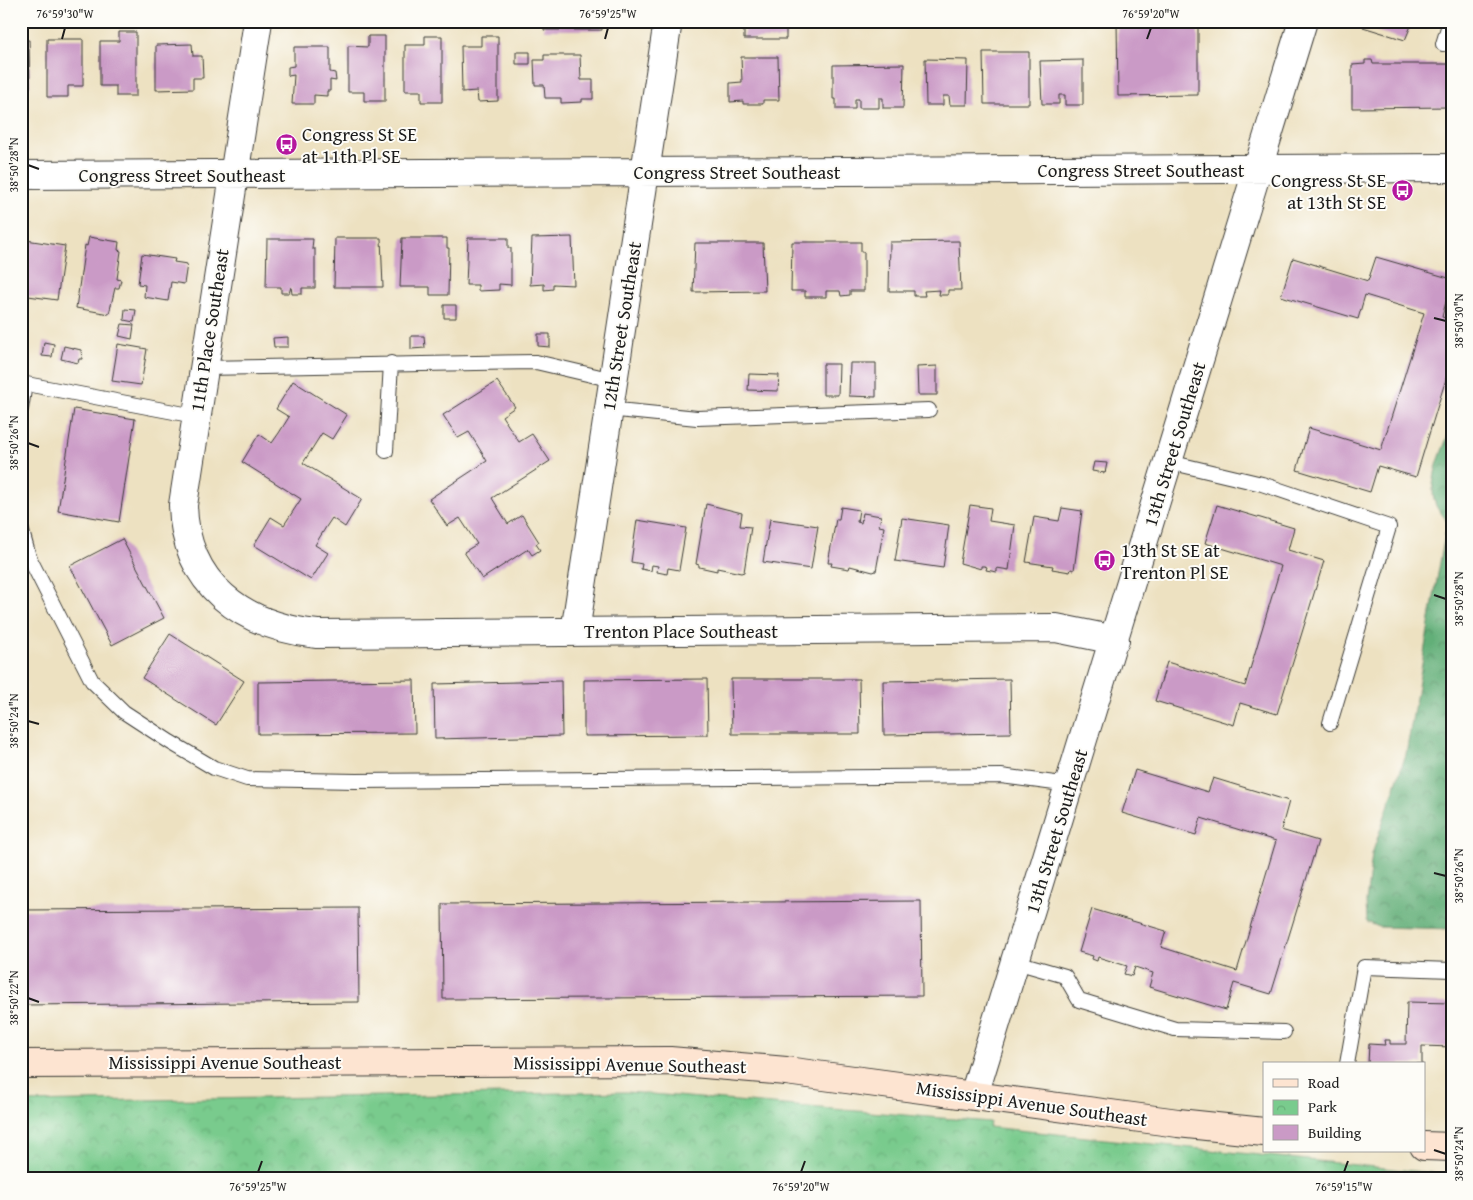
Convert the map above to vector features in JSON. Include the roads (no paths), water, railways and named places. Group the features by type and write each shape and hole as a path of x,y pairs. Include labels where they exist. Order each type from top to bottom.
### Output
{"main road":[{"name":"Mississippi Avenue Southeast","path":"21,1064 662,1061 741,1066 1178,1123 1263,1132"},
{"path":"1426,1146 1452,1147"}],"street":[{"name":"11th Place Southeast","path":"250,616 233,606 214,588 198,567 188,543 183,505 195,416 258,21"},
{"name":"12th Street Southeast","path":"575,632 668,21"},
{"name":"13th Street Southeast","path":"974,1095 1115,640 1303,21"},
{"name":"Congress Street Southeast","path":"21,175 1452,168"},
{"name":"Trenton Place Southeast","path":"250,616 290,631 317,634 1056,628 1115,640"}],"lane":[{"path":"1443,44 1450,21"},
{"path":"203,368 391,363 536,362 613,380"},
{"path":"386,451 391,363"},
{"path":"21,409 23,384 195,416"},
{"path":"608,409 697,418 929,410"},
{"path":"1169,462 1262,484 1389,526 1330,723"},
{"path":"21,528 29,556 92,681 124,712 170,742 214,768 247,779 366,781 1001,776 1070,785"},
{"path":"1016,962 1065,976 1079,1000 1175,1029 1284,1032"},
{"path":"1347,1062 1364,967 1452,970"}],"place":[{"name":"Congress St SE at 11th Pl SE","path":"286,145"},
{"name":"Congress St SE at 13th St SE","path":"1402,191"},
{"name":"13th St SE at Trenton Pl SE","path":"1105,561"}]}
